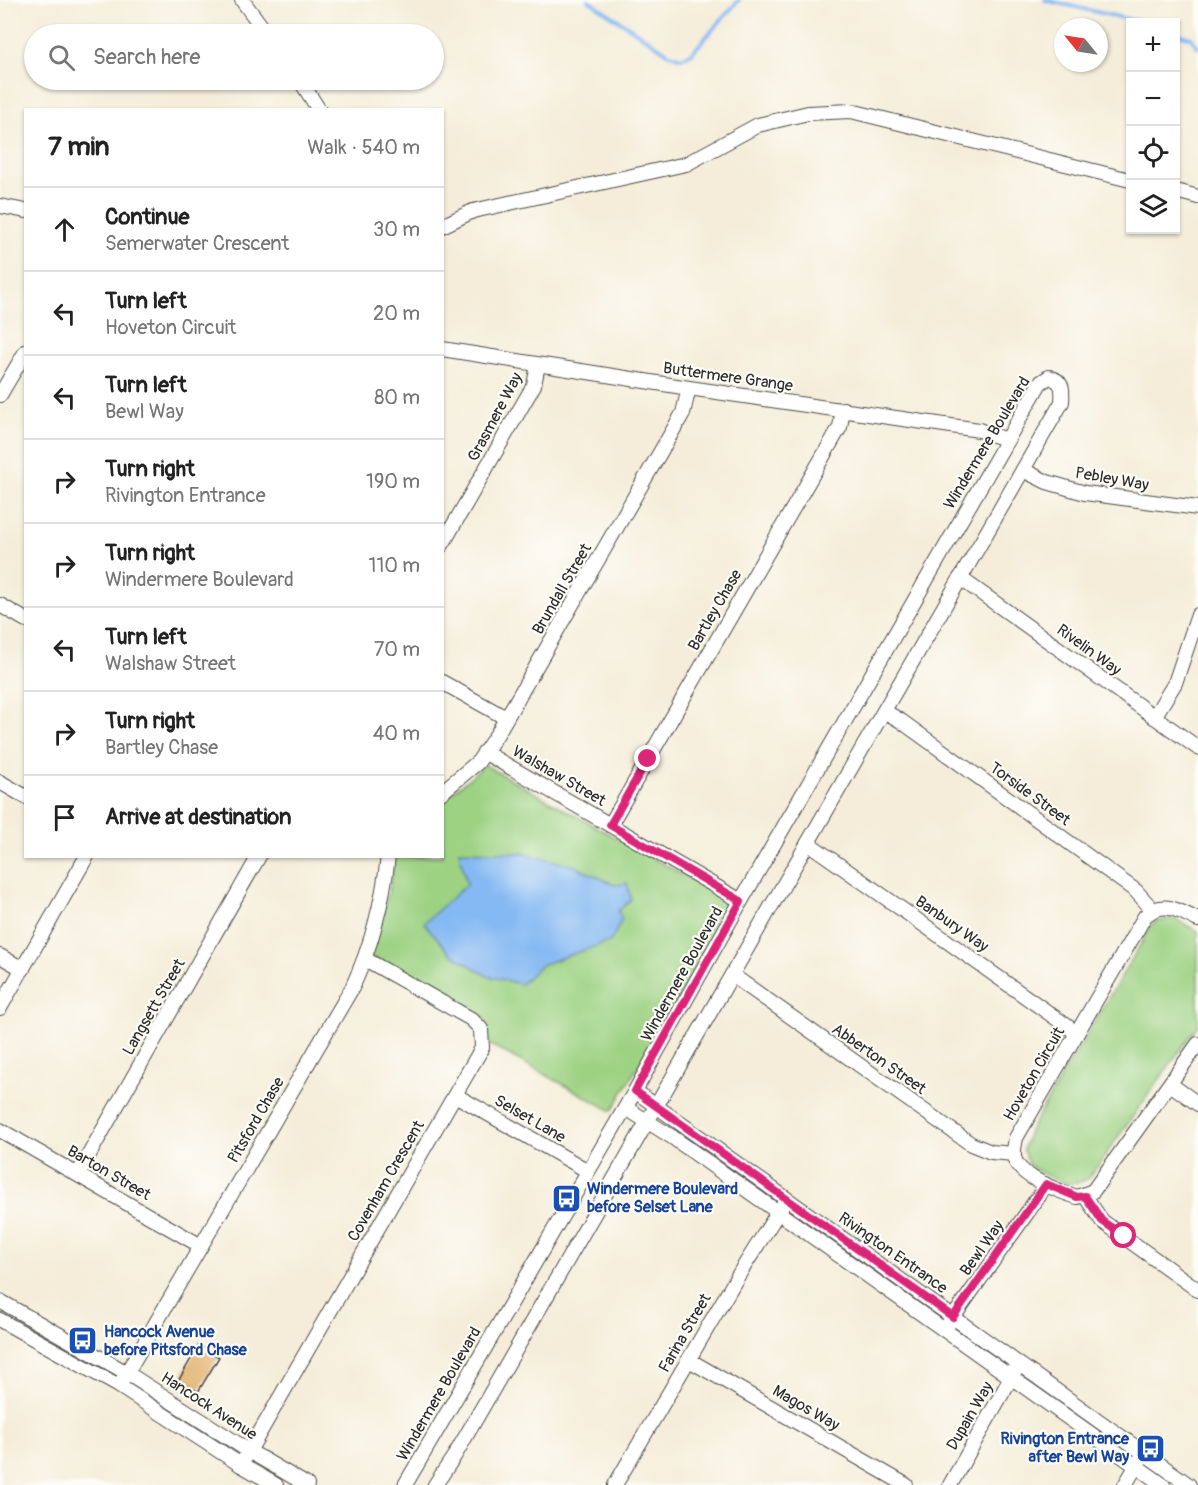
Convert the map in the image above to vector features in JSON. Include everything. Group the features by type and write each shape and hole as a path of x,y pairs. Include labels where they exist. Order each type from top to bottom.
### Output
{"street":[{"path":"242,0 260,24"},
{"path":"306,90 318,108"},
{"path":"444,225 473,212 686,164 758,125 808,113 851,111 1126,179"},
{"path":"1180,192 1198,197"},
{"path":"0,206 24,210"},
{"name":"Buttermere Grange","path":"444,349 979,430 1007,440"},
{"path":"0,395 24,354"},
{"name":"Grasmere Way","path":"444,542 534,385 538,365"},
{"name":"Windermere Boulevard","path":"405,1485 626,1108 741,901 1040,383 1049,377 1057,380 1063,388 1062,402 455,1455 435,1485"},
{"name":"Brundall Street","path":"444,790 478,762 506,718 683,413 689,388"},
{"name":"Bartley Chase","path":"610,825 840,427 843,410"},
{"name":"Pebley Way","path":"1023,470 1047,482 1085,494 1198,508"},
{"name":"Rivelin Way","path":"960,578 1198,748"},
{"path":"0,605 24,619"},
{"path":"1154,717 1174,683 1198,615"},
{"path":"444,683 506,718"},
{"name":"Torside Street","path":"884,711 1127,884 1152,909"},
{"name":"Walshaw Street","path":"484,752 741,901"},
{"path":"0,782 24,796"},
{"name":"Banbury Way","path":"808,843 1077,1033"},
{"path":"0,1008 86,858"},
{"name":"Langsett Street","path":"78,1174 258,858"},
{"name":"Pitsford Chase","path":"119,1386 352,988 365,959 385,886 388,858"},
{"path":"1152,909 1164,906 1198,920"},
{"name":"Hoveton Circuit","path":"1014,1154 1016,1138 1145,916 1152,909"},
{"path":"0,956 22,969"},
{"name":"Covenham Crescent","path":"241,1465 482,1048 481,1029 471,1019 365,959"},
{"name":"Abberton Street","path":"732,975 972,1144 991,1152 1014,1154"},
{"path":"1014,1154 1014,1159 1022,1171 1077,1197 1085,1196 1093,1191 1198,1044"},
{"path":"1170,1084 1198,1104"},
{"name":"Rivington Entrance","path":"635,1091 1189,1485"},
{"name":"Selset Lane","path":"454,1095 588,1172"},
{"name":"Rivington Entrance","path":"626,1108 778,1212 1163,1485"},
{"name":"Barton Street","path":"0,1130 201,1246"},
{"name":"Bewl Way","path":"944,1330 1046,1184"},
{"path":"1085,1196 1102,1221 1198,1290"},
{"name":"Farina Street","path":"615,1485 736,1279 787,1198"},
{"name":"Hancock Avenue","path":"0,1301 127,1373 307,1485"},
{"name":"Hancock Avenue","path":"0,1320 119,1386 276,1485"},
{"name":"Magos Way","path":"689,1360 906,1485"},
{"name":"Dupain Way","path":"950,1485 1019,1363"},
{"path":"1125,1485 1144,1453"}],"green space":[{"path":"485,765 723,897 727,913 612,1111 489,1044 484,1017 371,957 392,878 393,858 444,858 444,799"},
{"path":"1173,918 1198,931 1198,1025 1089,1178 1081,1182 1066,1183 1051,1178 1029,1166 1023,1150 1029,1131 1154,922"}],"water":[{"path":"459,851 523,853 575,866 615,885 627,883 631,900 618,911 622,919 611,941 541,965 521,984 487,976 450,953 424,923 467,884"}],"building":[{"path":"199,1345 219,1357 198,1392 188,1386 185,1391 176,1385"}],"waterway":[{"path":"588,0 668,53 681,58 691,54 739,0"},
{"path":"1045,0 1126,19"},
{"path":"1180,34 1191,38 1198,47"}],"place":[{"name":"Windermere Boulevard before Selset Lane","path":"566,1198"},
{"name":"Hancock Avenue before Pitsford Chase","path":"83,1341"},
{"name":"Rivington Entrance after Bewl Way","path":"1150,1448"}],"route":[{"path":"648,759 610,825 741,901 635,1091 953,1317 1046,1184 1077,1197 1085,1196 1102,1221 1124,1236"}]}
